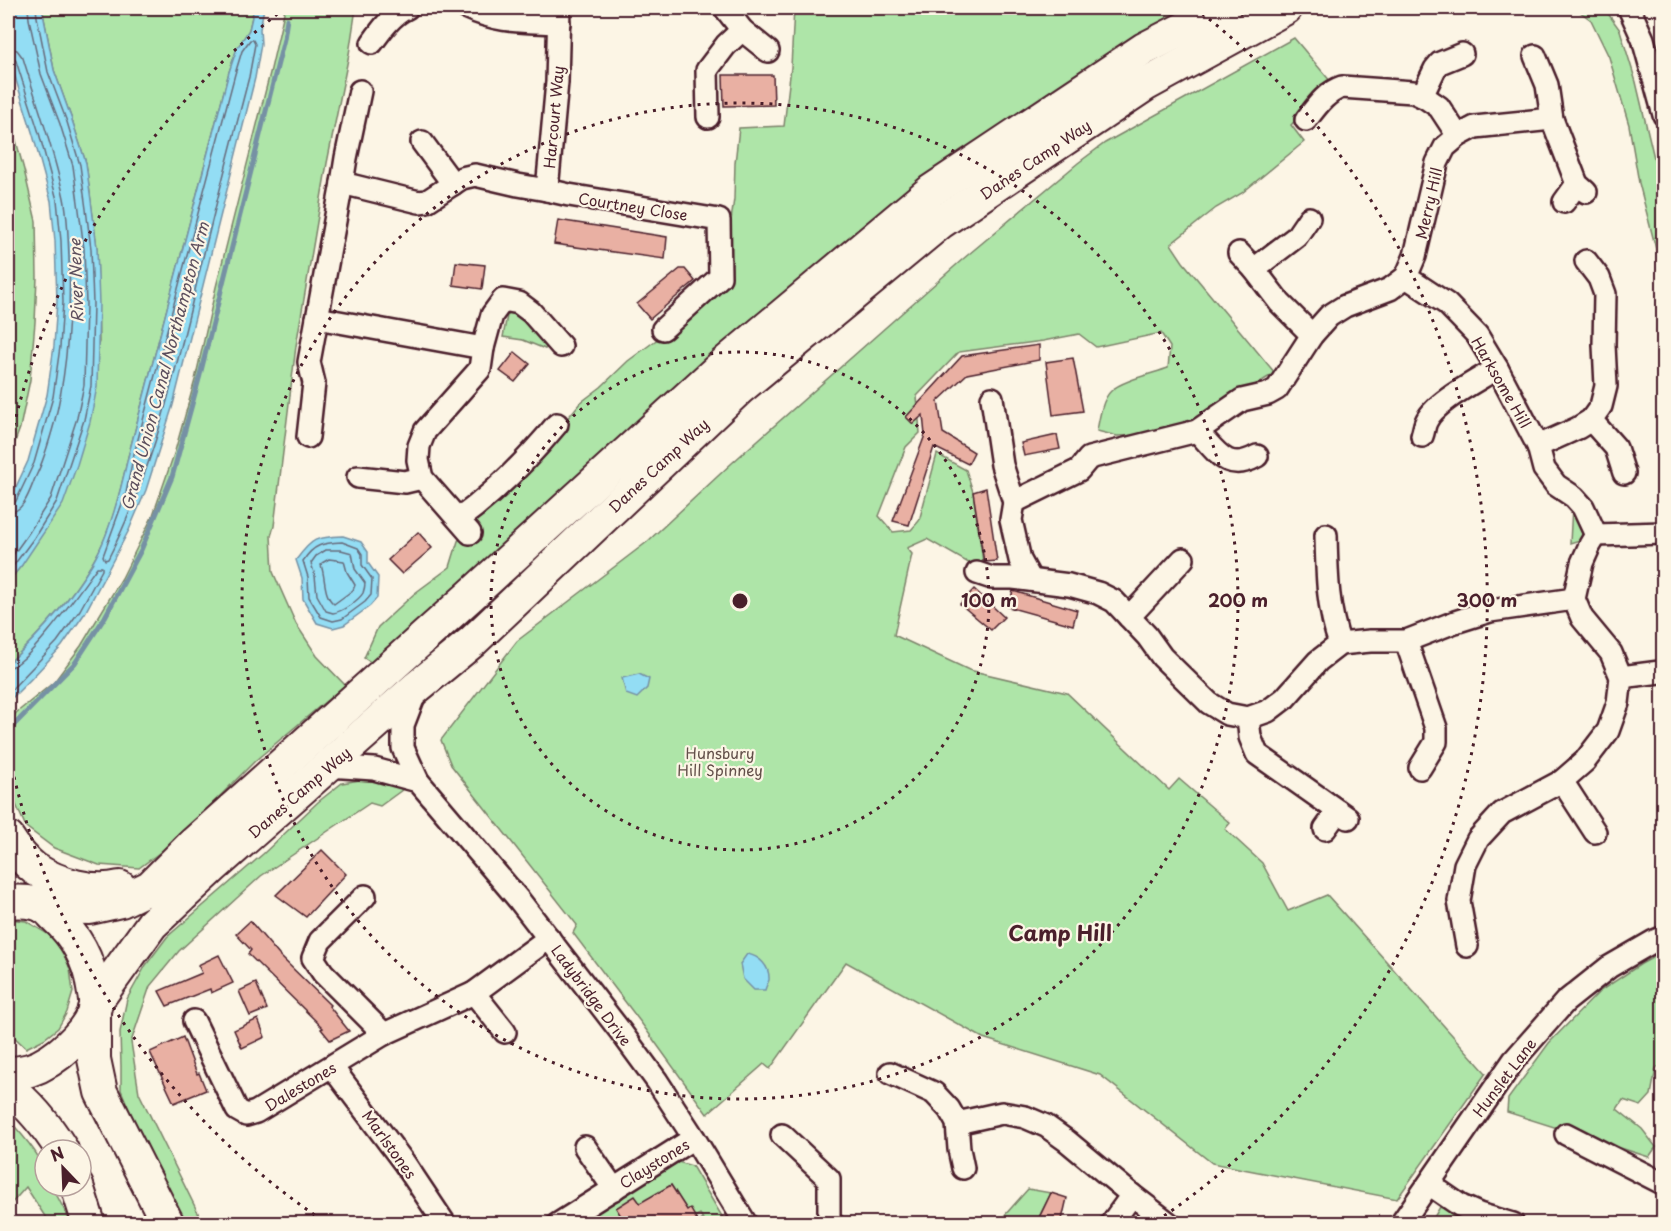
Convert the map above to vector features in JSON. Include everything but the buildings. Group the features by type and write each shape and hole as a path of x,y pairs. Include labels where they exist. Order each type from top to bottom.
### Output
{"highway":[{"name":"Danes Camp Way","path":"8,902 90,908 121,901 150,887 168,867 724,364 932,191 1143,50 1224,8"},
{"name":"Danes Camp Way","path":"8,1073 31,1070 58,1056 88,1023 95,1005 152,924 212,868 473,640 739,389 941,222 1145,85 1286,8"},
{"path":"8,838 16,850 34,868 66,883 89,888 114,888 138,881 168,867"},
{"path":"8,872 65,926 77,941 92,980 95,1005 94,1059 101,1092 168,1224"},
{"path":"8,1088 28,1105 55,1138"},
{"path":"81,1198 89,1224"}],"street":[{"path":"372,43 385,25 401,10 407,8"},
{"path":"467,8 504,20 559,15"},
{"path":"725,8 742,30 768,51"},
{"path":"1629,8 1643,39 1664,116"},
{"name":"Harcourt Way","path":"342,183 419,202 427,201 462,178 475,175 547,190 557,82 559,15"},
{"path":"708,117 707,70 726,45 742,30"},
{"path":"1422,96 1440,63 1462,54"},
{"path":"1535,56 1547,85 1552,119 1581,188 1564,202"},
{"path":"1306,120 1325,96 1333,90 1350,86 1413,92 1422,96 1439,107 1458,136 1475,127 1552,119"},
{"path":"308,437 314,383 309,362 360,91"},
{"name":"Merry Hill","path":"1406,277 1420,238 1437,163 1445,147 1458,136"},
{"path":"422,142 453,184"},
{"name":"Courtney Close","path":"547,190 719,220 720,277 663,329"},
{"path":"1254,269 1296,237 1309,218"},
{"path":"1239,253 1280,303 1312,335"},
{"path":"1538,446 1592,420 1601,406 1606,386 1605,294 1599,278 1586,261"},
{"path":"1014,502 1079,470 1089,458 1197,431 1242,400 1268,394 1277,389 1312,335 1329,316 1345,306 1390,289 1406,277"},
{"name":"Harksome Hill","path":"1406,277 1447,304 1477,335 1538,446 1544,469 1549,477 1574,497 1582,507 1596,535"},
{"path":"557,424 493,492 465,526 422,478 418,460 419,446 425,431 480,369 492,315 503,300 519,303 531,312 561,346"},
{"path":"316,326 483,348"},
{"path":"1420,422 1454,395 1497,368"},
{"path":"992,398 1002,465 1014,502 1011,520 1020,560 1031,580"},
{"path":"1592,420 1616,448 1624,473"},
{"path":"1197,431 1226,460 1237,464 1257,456"},
{"path":"358,477 405,482 422,478"},
{"path":"1467,946 1459,901 1465,865 1478,839 1502,813 1562,782 1585,761 1608,731 1618,703 1621,677 1611,653 1582,618 1574,599 1582,562 1590,544 1596,535 1664,533"},
{"path":"1326,535 1332,624 1340,644"},
{"path":"1129,617 1184,559"},
{"path":"976,573 992,578 1069,585 1098,593 1114,601 1147,636 1162,657 1209,703 1227,714 1248,718 1268,711 1285,698 1318,661 1340,644 1370,640 1406,641 1490,611 1574,599"},
{"path":"1406,641 1436,728 1436,742 1420,768"},
{"path":"1621,677 1660,672"},
{"name":"Ladybridge Drive","path":"417,687 403,726 403,748 418,781 519,900 657,1081 746,1224"},
{"path":"1248,718 1250,737 1257,754 1343,814 1324,829"},
{"path":"328,766 374,768 418,781"},
{"path":"1562,782 1595,832"},
{"path":"365,896 320,941 313,958 324,973 384,1034"},
{"name":"Hunslet Lane","path":"1401,1224 1514,1059 1565,1002 1609,967 1664,937"},
{"name":"Dalestones","path":"194,1021 237,1110 246,1115 256,1112 384,1034 474,993 549,938"},
{"path":"474,993 505,1032"},
{"name":"Marlstones","path":"332,1067 405,1164 445,1224"},
{"path":"890,1073 934,1093 949,1109 957,1123 963,1168"},
{"path":"957,1123 1002,1113 1025,1117 1046,1126 1170,1224"},
{"path":"1566,1134 1664,1184"},
{"path":"782,1135 829,1179 828,1222"},
{"name":"Claystones","path":"565,1222 694,1138"},
{"name":"Claystones","path":"585,1147 614,1189"},
{"path":"1429,1184 1461,1206 1513,1224"},
{"path":"1111,1224 1132,1195"}],"green space":[{"path":"42,8 254,8 249,30 237,49 229,72 119,497 110,524 93,562 65,603 8,664 8,582 22,565 99,342 97,248 86,163 54,70"},
{"path":"285,8 356,8 296,346 271,536 273,572 296,624 317,656 345,685 256,760 174,842 139,868 99,865 54,848 26,827 13,798 8,775 8,724 16,713 54,682 81,646 122,578 153,515 175,451 195,380"},
{"path":"794,8 1193,8 634,425 372,663 364,658 378,627 415,593 450,567 458,541 473,525 470,520 562,425 580,403 722,285 734,199 739,128 784,126 791,67"},
{"path":"1575,8 1604,8 1620,30 1636,82 1663,199 1663,255 1658,257 1639,183 1629,125 1609,57 1591,20"},
{"name":"Hunsbury Hill Spinney","path":"1294,38 1331,82 1291,125 1304,142 1242,193 1216,208 1171,244 1183,262 1275,373 1193,423 1148,435 1117,436 1097,431 1105,399 1111,391 1122,384 1168,368 1170,347 1161,333 1096,347 1079,334 959,352 917,396 920,433 906,447 879,516 893,532 911,530 919,521 937,454 966,470 973,492 983,562 972,565 927,539 907,548 912,554 894,635 969,670 1067,693 1169,790 1179,779 1230,823 1225,829 1262,863 1288,911 1327,895 1486,1073 1397,1199 1212,1163 1100,1075 983,1038 846,962 770,1069 764,1064 707,1114 573,933 577,925 451,765 441,740 517,641 647,542 732,463 963,259 1078,163 1105,143"},
{"path":"8,111 36,221 37,277 30,380 20,428 8,461"},
{"path":"508,310 526,320 547,347 545,349 523,340 503,337"},
{"path":"1572,506 1584,534 1583,539 1570,543"},
{"path":"372,778 392,781 402,790 380,806 370,803 261,876 179,951 150,986 131,1042 139,1093 203,1223 182,1223 140,1136 121,1090 120,1032 127,999 146,965 167,937 342,783"},
{"path":"8,919 26,921 48,934 62,949 70,969 73,992 67,1012 58,1028 44,1039 26,1048 12,1035 8,1037"},
{"path":"1663,952 1663,1065 1656,1068 1651,1095 1641,1106 1623,1100 1617,1109 1642,1129 1656,1147 1649,1157 1507,1112 1508,1099 1549,1043 1600,991"},
{"path":"8,1119 33,1150 33,1198 26,1187 10,1205 8,1202"},
{"path":"678,1162 692,1166 726,1223 698,1223 703,1219 700,1214 695,1217 687,1210 671,1185 640,1204 620,1223 591,1223 595,1213"},
{"path":"1028,1189 1051,1193 1036,1223 997,1224"},
{"path":"33,1198 58,1198 71,1223 35,1223 46,1218"},
{"path":"1440,1207 1480,1224 1430,1224"}],"water":[{"name":"River Nene","path":"8,8 42,8 54,70 86,163 97,248 99,304 97,387 90,422 77,465 63,504 8,582 8,504 28,461 47,395 57,301 51,201 11,64 8,50"},
{"name":"Grand Union Canal Northampton Arm","path":"254,8 264,8 255,78 173,405 146,490 129,530 85,613 62,646 8,702 8,664 65,603 93,562 110,525 229,72 237,48 249,30"},
{"path":"343,536 361,542 368,552 368,563 378,577 377,598 344,625 333,628 317,623 303,599 302,578 296,560 315,540"},
{"path":"639,674 649,679 647,688 637,698 626,694 622,678"},
{"path":"747,954 759,959 768,970 769,980 765,990 754,990 743,979 740,964"}],"waterway":[{"path":"8,731 75,663 105,617 141,550 172,477 200,375 284,39 287,19"}],"district":[{"name":"Camp Hill","path":"1060,932"}]}
